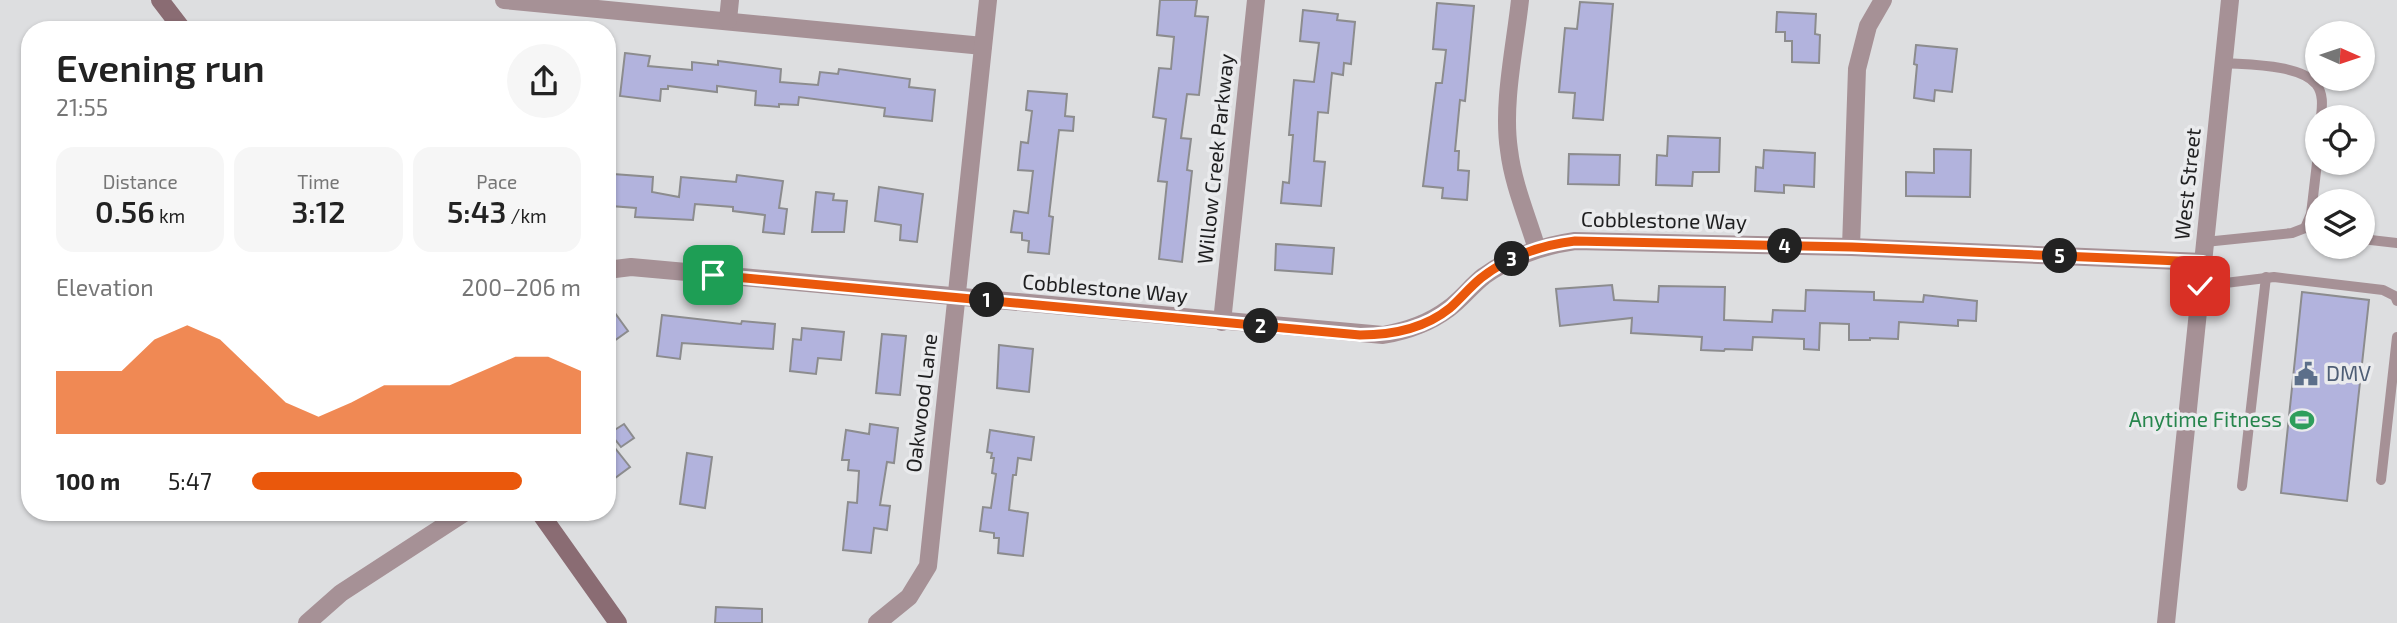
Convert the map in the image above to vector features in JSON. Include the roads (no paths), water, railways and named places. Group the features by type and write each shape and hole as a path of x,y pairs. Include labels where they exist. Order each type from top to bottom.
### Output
{"main road":[{"path":"160,0 176,21"},
{"path":"546,521 618,623"}],"street":[{"path":"504,0 983,46"},
{"path":"728,20 730,0"},
{"name":"Oakwood Lane","path":"877,623 909,597 928,566 988,0"},
{"name":"Willow Creek Parkway","path":"1222,322 1256,0"},
{"path":"1520,0 1507,121 1508,147 1536,248"},
{"path":"1852,247 1857,69 1868,26 1883,0"},
{"name":"West Street","path":"2166,623 2230,0"},
{"name":"Cobblestone Way","path":"616,269 631,267 1382,335 1405,331 1426,323 1448,309 1482,278 1508,261 1536,248 1584,241 1852,247 2203,262"},
{"path":"307,623 341,593 452,521"}],"lane":[{"path":"2224,63 2277,67 2300,74 2316,84 2322,105"},
{"path":"2205,242 2292,233 2305,228"},
{"path":"2375,240 2397,243"},
{"path":"2200,286 2266,277 2383,290 2395,296 2397,301"},
{"path":"2242,486 2266,277"},
{"path":"2381,480 2397,337"}],"place":[{"name":"DMV","path":"2306,374"},
{"name":"Anytime Fitness","path":"2302,420"}]}
